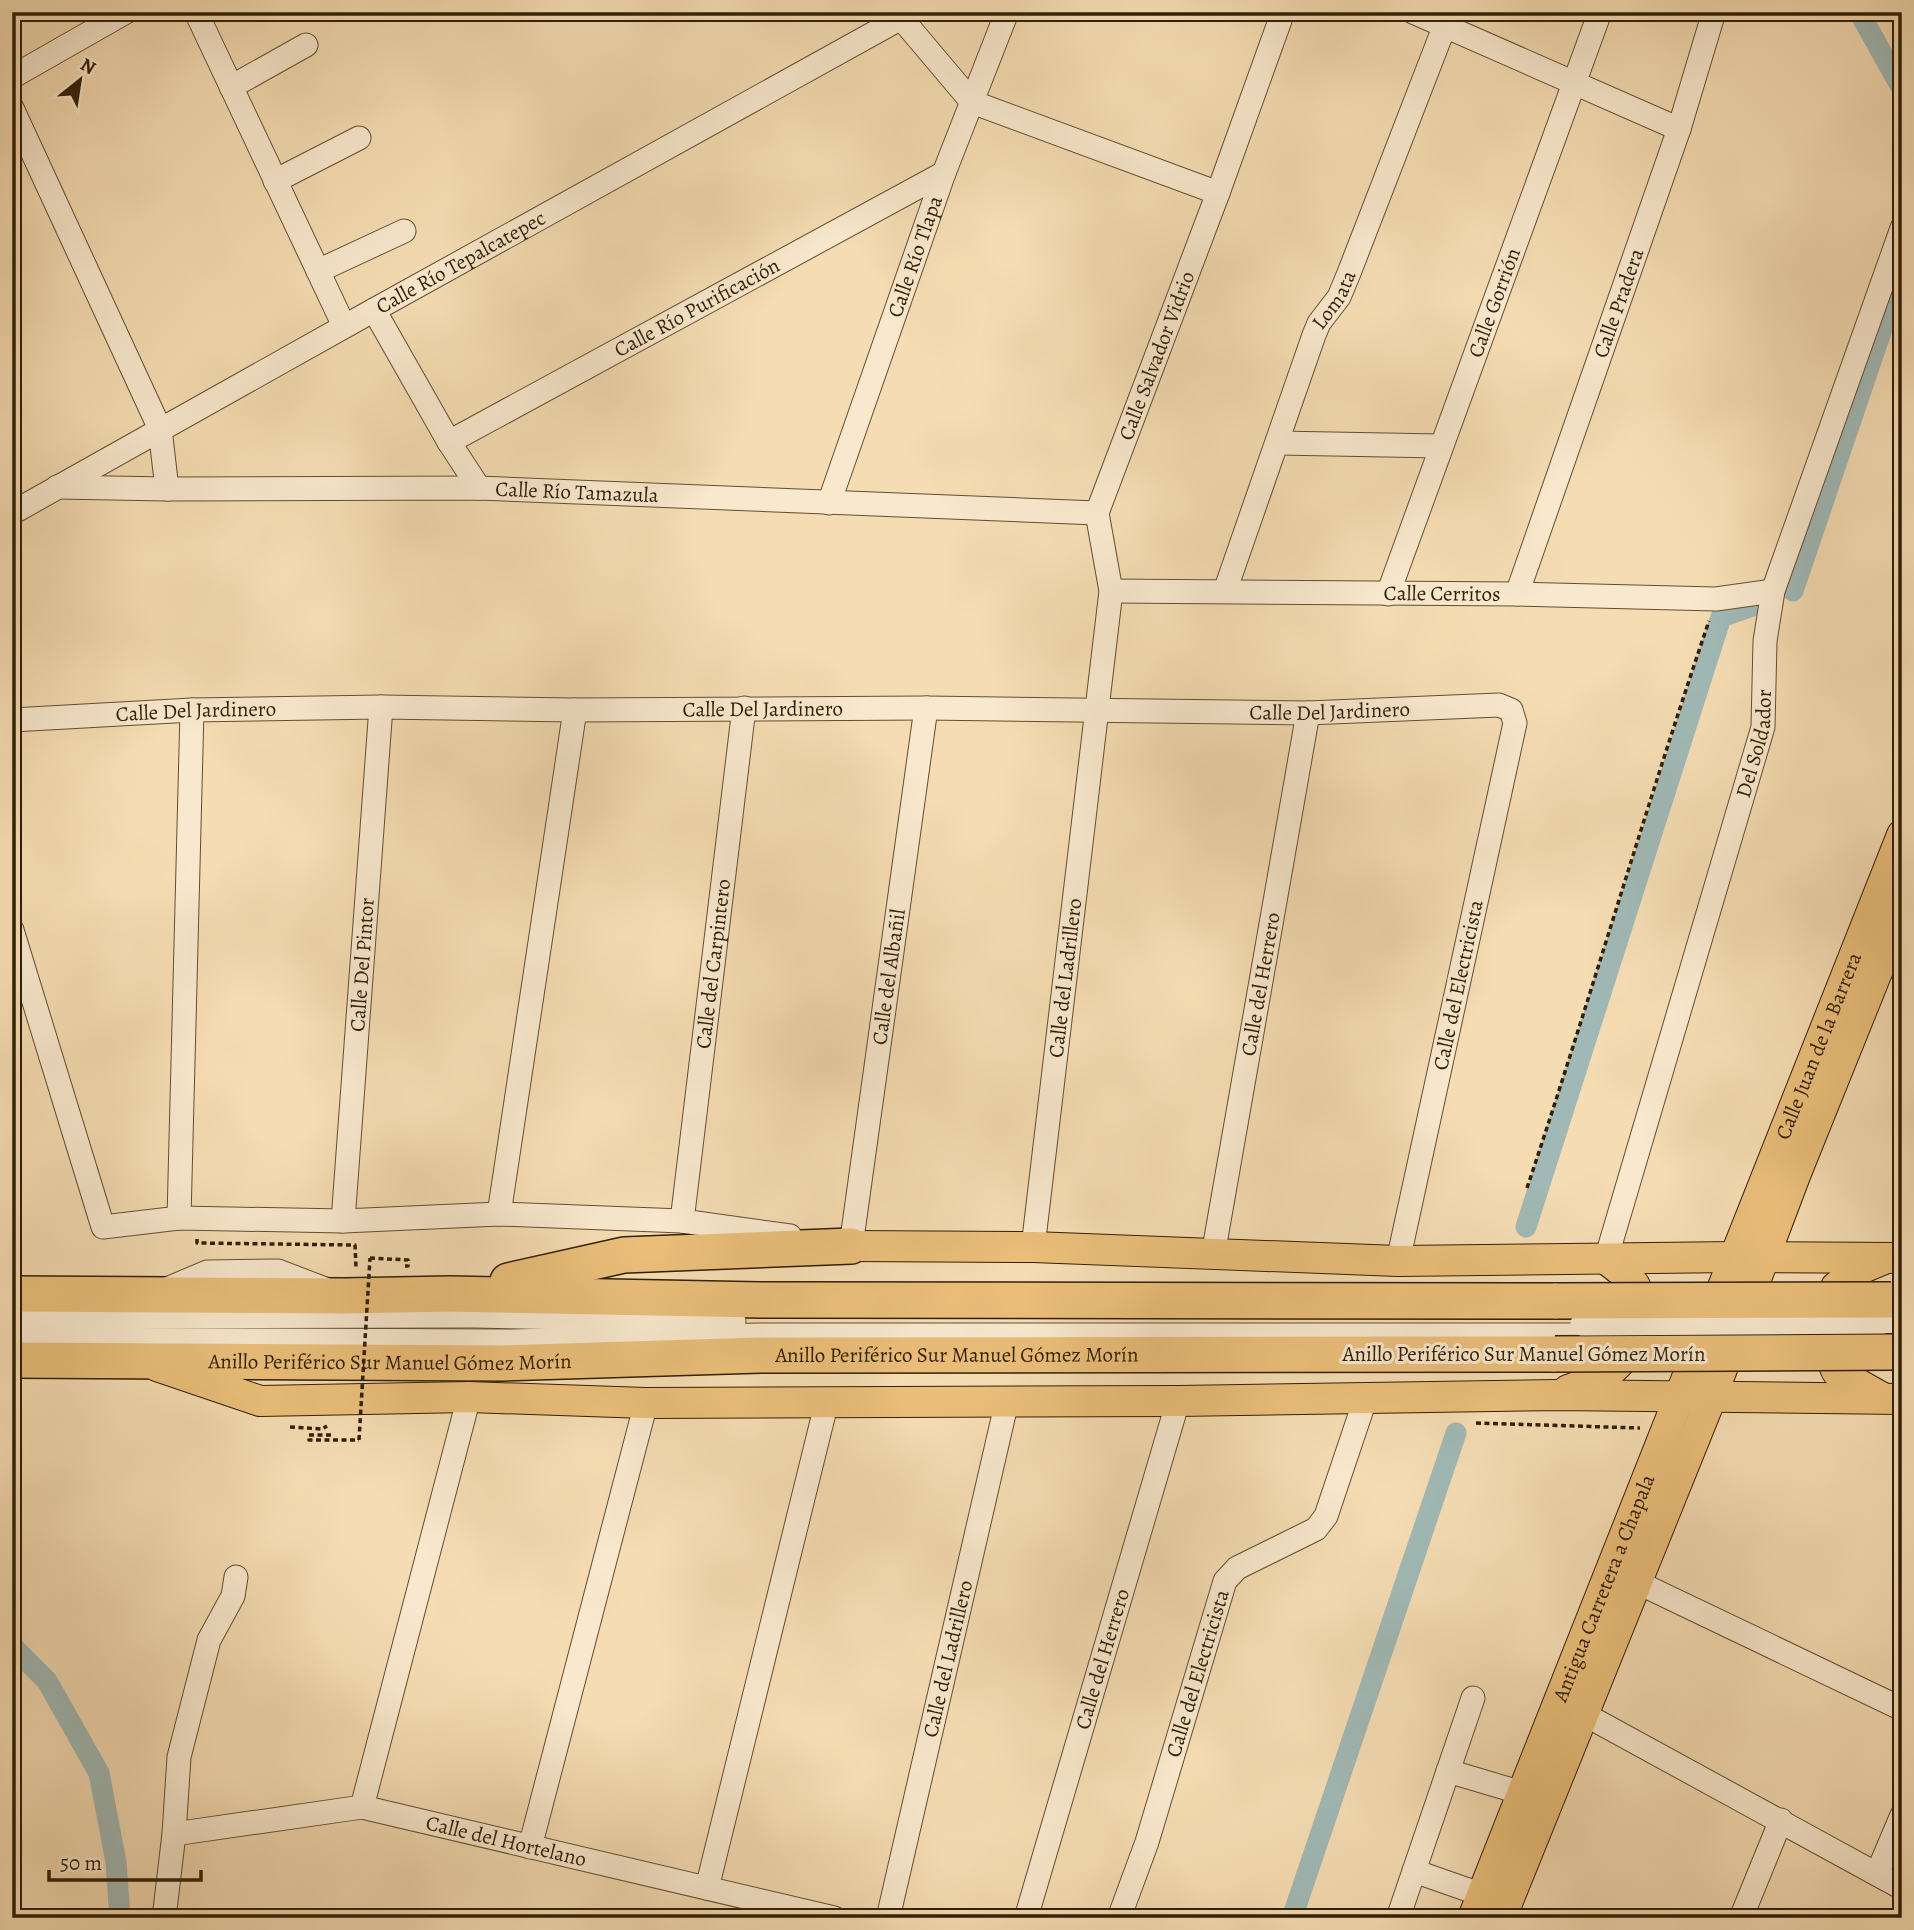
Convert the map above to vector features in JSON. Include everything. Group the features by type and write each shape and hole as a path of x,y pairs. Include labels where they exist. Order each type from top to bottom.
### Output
{"highway":[{"path":"450,1294 624,1255 851,1246"},
{"path":"27,1326 140,1302 350,1282 450,1294 760,1300 1557,1301 1895,1327"},
{"name":"Anillo Periférico Sur Manuel Gómez Morín","path":"27,1326 144,1351 502,1363 774,1355 1555,1354 1895,1327"}],"main road":[{"name":"Calle Juan de la Barrera","path":"1750,1258 1902,835"},
{"name":"Calle Juan de la Barrera","path":"1750,1258 1902,910"},
{"path":"851,1246 1033,1247 1398,1261 1894,1258"},
{"name":"Antigua Carretera a Chapala","path":"1491,1908 1583,1713 1622,1576 1680,1397 1750,1258"},
{"name":"Antigua Carretera a Chapala","path":"1491,1908 1522,1793 1622,1576 1711,1398 1750,1258"},
{"path":"1893,1399 1838,1373 1824,1343 1822,1317 1836,1287 1858,1270 1894,1258"},
{"path":"1557,1395 1603,1377 1619,1363 1635,1340 1640,1314 1637,1291 1623,1272 1606,1259"},
{"path":"144,1351 260,1401 469,1397 646,1403 1178,1401 1557,1395 1893,1399"}],"street":[{"path":"12,77 126,12"},
{"path":"196,12 344,326"},
{"name":"Calle Río Tlapa","path":"829,503 944,173 1007,12"},
{"name":"Calle Salvador Vidrio","path":"1097,513 1283,12"},
{"path":"1413,12 1448,19 1576,83 1679,129"},
{"name":"Calle Gorrión","path":"1388,594 1600,12"},
{"name":"Calle Pradera","path":"1517,594 1679,129 1714,12"},
{"path":"903,14 972,102 1218,192"},
{"name":"Calle Río Tepalcatepec","path":"12,513 903,14"},
{"name":"Lomata","path":"1225,591 1314,335 1319,323 1339,298 1448,19"},
{"path":"231,87 306,46"},
{"path":"12,108 160,429 167,489"},
{"path":"275,181 359,138"},
{"name":"Calle Río Purificación","path":"449,442 944,173"},
{"name":"Del Soldador","path":"1606,1259 1763,727 1765,641 1773,591 1902,229"},
{"path":"318,271 404,230"},
{"path":"374,310 449,442 479,488"},
{"path":"1278,443 1440,446"},
{"name":"Calle Río Tamazula","path":"57,487 479,488 1097,513"},
{"path":"1097,513 1111,591 1097,710"},
{"name":"Calle Cerritos","path":"1111,591 1517,594 1716,599 1773,591"},
{"name":"Calle Del Jardinero","path":"12,720 192,710 382,708 926,708 1308,713 1500,705 1511,710"},
{"name":"Calle Del Pintor","path":"344,1221 382,708"},
{"name":"Calle del Carpintero","path":"682,1221 744,708"},
{"name":"Calle del Albañil","path":"851,1246 926,708"},
{"path":"188,1218 192,710"},
{"path":"499,1214 575,710"},
{"name":"Calle del Ladrillero","path":"1033,1247 1097,710"},
{"name":"Calle del Electricista","path":"1398,1261 1515,723 1511,710"},
{"name":"Calle del Herrero","path":"1213,1255 1308,713"},
{"path":"12,930 103,1227 188,1218 344,1221 499,1214 682,1221 851,1246"},
{"path":"140,1302 474,1316 766,1322 1583,1330"},
{"path":"12,1339 27,1326"},
{"path":"144,1351 758,1335 1895,1327"},
{"path":"362,1807 469,1397"},
{"name":"Calle del Electricista","path":"1119,1918 1147,1842 1225,1581 1237,1569 1317,1530 1326,1516 1365,1400"},
{"path":"707,1888 827,1401"},
{"name":"Calle del Ladrillero","path":"888,1918 1007,1401"},
{"name":"Calle del Herrero","path":"1026,1918 1178,1401"},
{"path":"530,1847 646,1403"},
{"path":"1622,1576 1902,1709"},
{"path":"164,1918 174,1834 179,1757 209,1640 233,1596 236,1577"},
{"path":"1398,1918 1473,1698"},
{"path":"1583,1713 1902,1888"},
{"path":"1448,1771 1522,1793"},
{"name":"Calle del Hortelano","path":"174,1834 362,1807 834,1918"},
{"path":"1877,1874 1902,1815"},
{"path":"1741,1918 1781,1820"},
{"path":"1414,1871 1491,1908"}],"path":[{"path":"1527,1188 1565,1076 1659,766 1716,599"},
{"path":"188,1218 197,1242 355,1245 350,1282"},
{"path":"322,1429 331,1435 309,1435 309,1440 359,1440 370,1258 408,1260 408,1266 397,1266"}],"waterway":[{"path":"1859,12 1902,89"},
{"path":"1793,591 1902,270"},
{"path":"1526,1227 1721,617 1755,605"},
{"path":"1292,1918 1456,1433"},
{"path":"12,1646 47,1681 99,1773 116,1862 120,1918"}]}
